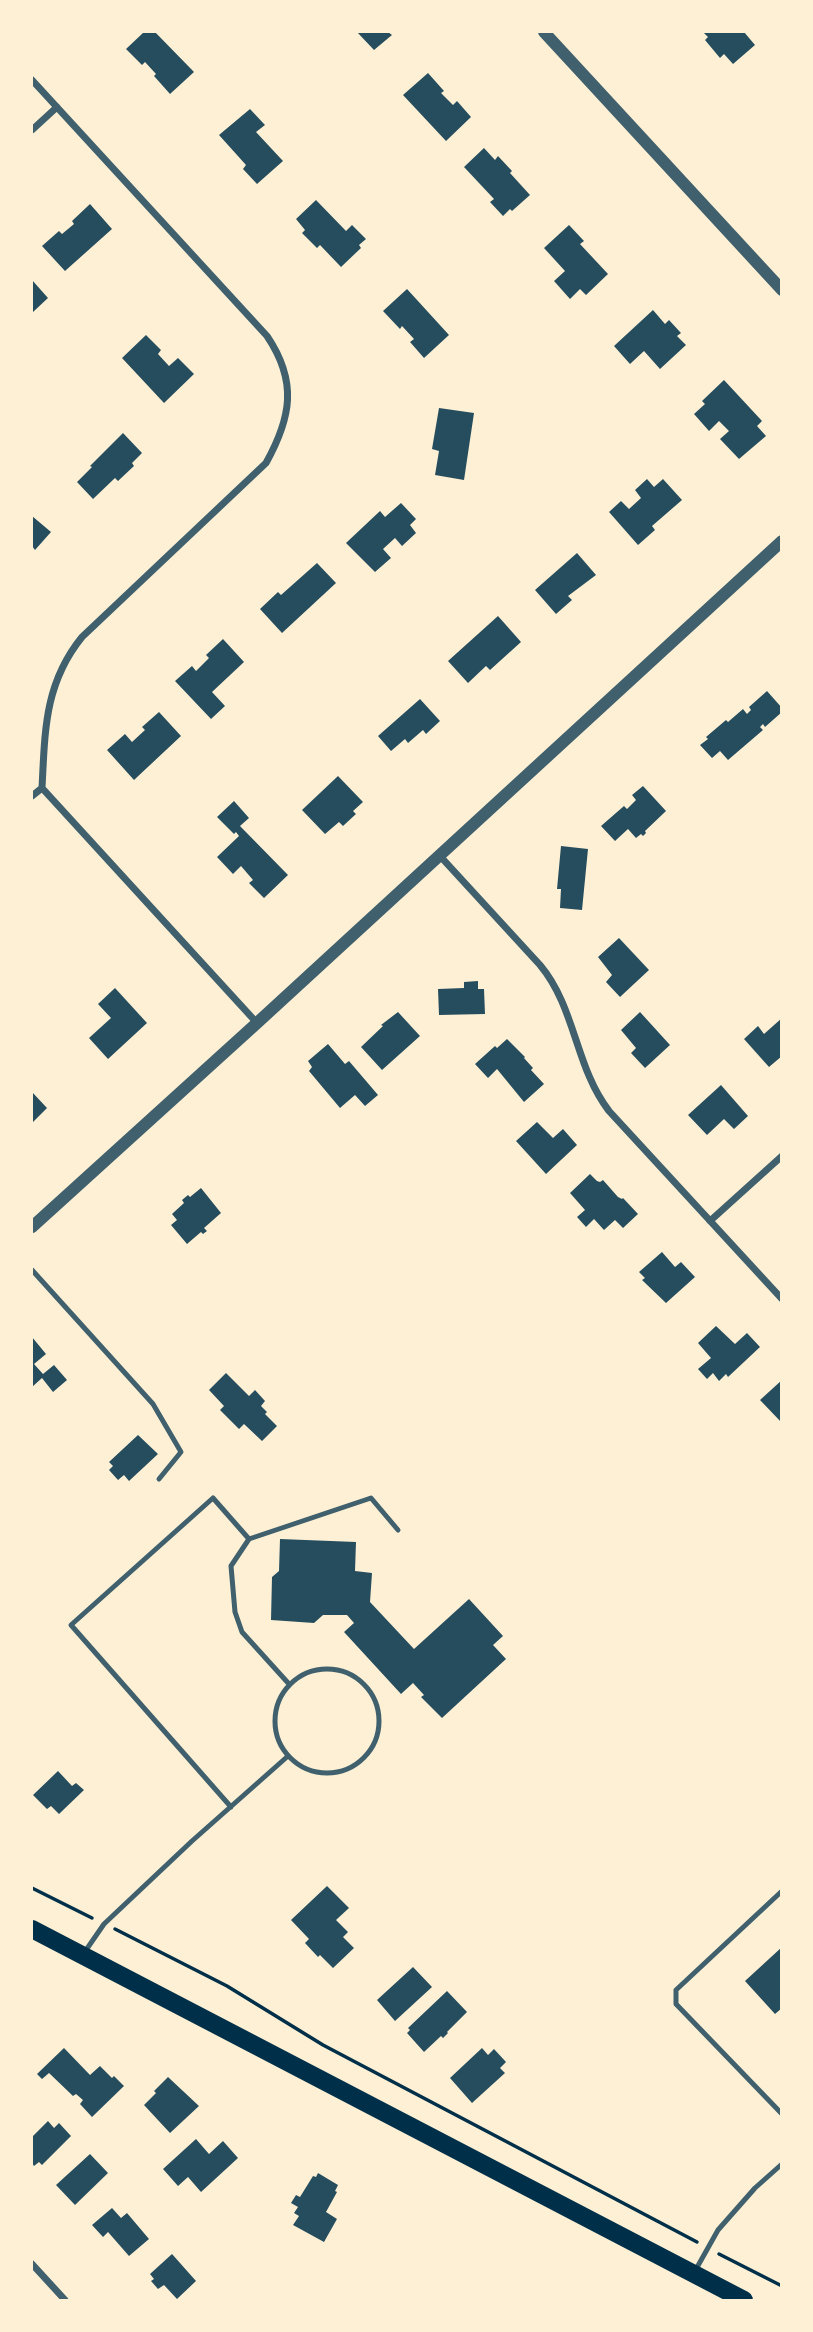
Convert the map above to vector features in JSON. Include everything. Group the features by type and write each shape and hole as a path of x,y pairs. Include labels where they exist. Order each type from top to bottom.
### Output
{"main road":[{"path":"32,1929 744,2301"}],"street":[{"path":"544,32 781,287"},
{"path":"32,80 267,336 280,360 285,377 288,404 285,423 265,463 93,626 69,655 56,682 45,729 43,788 257,1023"},
{"path":"32,130 57,107"},
{"path":"32,1227 782,541"},
{"path":"32,796 43,788"},
{"path":"440,856 551,979 565,1006 587,1075 602,1102 782,1299"},
{"path":"710,1221 782,1156"},
{"path":"32,2264 65,2301"}],"lane":[{"path":"32,1270 153,1404 181,1452 159,1479"},
{"path":"231,1807 71,1625 213,1498 249,1539"},
{"path":"289,1684 242,1632 234,1612 231,1566 249,1539 371,1498 398,1530"},
{"path":"321,1669 338,1670 355,1676 368,1688 376,1704 379,1721 376,1738 367,1754 354,1765 337,1772 319,1772 303,1767 288,1756 279,1743 275,1712 280,1697 289,1684 304,1674 321,1669"},
{"path":"82,1956 104,1924 288,1756"},
{"path":"782,1891 676,1990 676,2004 782,2114"},
{"path":"694,2274 718,2230 755,2188 782,2164"}],"path":[{"path":"32,1888 227,1986 323,2045 782,2286"}],"building":[{"path":"144,32 155,32 194,72 170,94 145,62 142,65 126,49"},
{"path":"357,32 388,32 392,35 374,50"},
{"path":"703,32 744,32 755,45 733,64 724,54 720,58 705,40 708,37"},
{"path":"428,73 444,91 441,93 453,105 457,101 471,117 446,141 403,95"},
{"path":"250,109 265,125 256,132 283,161 257,184 243,169 246,165 219,135"},
{"path":"484,148 495,160 498,156 530,195 503,216 490,202 494,199 464,167"},
{"path":"316,200 346,231 352,225 366,239 359,245 361,248 341,267 320,245 317,248 302,233 305,230 296,219"},
{"path":"90,204 112,229 65,271 42,246 59,231 62,234 74,224 72,221"},
{"path":"569,225 584,241 580,244 608,274 586,295 580,289 570,299 554,281 565,271 544,248"},
{"path":"32,280 48,298 33,312 32,310"},
{"path":"407,289 449,335 424,358 410,342 414,339 383,311"},
{"path":"653,310 665,324 669,320 681,333 677,336 686,345 660,369 644,351 630,364 614,346"},
{"path":"146,335 161,350 158,354 169,366 178,358 194,374 164,403 122,358"},
{"path":"724,380 762,421 757,426 766,436 739,459 720,439 729,431 719,421 709,431 694,414 705,404 702,401"},
{"path":"439,408 474,413 464,480 435,475 439,451 432,449"},
{"path":"123,433 142,453 132,463 134,466 118,481 115,478 93,499 77,482"},
{"path":"647,479 654,487 663,479 682,500 652,526 655,530 638,545 609,512 621,501 629,509 641,498 635,490"},
{"path":"401,503 416,519 410,525 416,533 402,546 395,538 383,549 391,558 375,572 346,543 380,511 385,517"},
{"path":"32,516 51,532 35,550 32,546"},
{"path":"577,553 596,575 568,596 572,600 556,614 535,590"},
{"path":"317,563 336,583 282,633 260,609 278,592 281,595"},
{"path":"498,616 521,642 490,670 486,666 468,683 448,661"},
{"path":"223,639 244,662 212,692 225,706 211,719 175,681 192,666 196,671 209,658 206,655"},
{"path":"767,691 782,708 782,712 765,727 763,724 760,727 763,730 728,760 720,751 712,758 700,745 708,739 706,737 743,709 747,714 751,710 749,707"},
{"path":"420,699 440,721 426,734 423,730 408,743 405,739 391,751 378,736"},
{"path":"159,712 181,736 134,780 107,750 125,734 132,742 145,730 142,727"},
{"path":"338,776 363,802 353,811 356,814 343,826 339,822 325,834 302,810"},
{"path":"643,786 666,811 643,836 641,834 636,838 628,829 615,841 601,826 624,806 627,809 636,800 632,795"},
{"path":"234,801 249,818 240,826 288,875 264,898 249,883 253,880 241,866 233,874 217,857 239,836 217,817"},
{"path":"561,846 588,849 582,910 560,908 561,889 557,889"},
{"path":"619,938 649,970 620,997 606,982 612,975 598,957"},
{"path":"478,981 478,989 484,989 485,1014 439,1015 438,989 464,988 464,982"},
{"path":"115,988 147,1023 108,1059 89,1038 111,1018 98,1004"},
{"path":"398,1012 420,1036 382,1070 361,1047 383,1026 381,1025"},
{"path":"640,1012 670,1045 645,1068 631,1053 636,1048 621,1030"},
{"path":"782,1018 782,1056 769,1067 744,1039 758,1026 764,1034"},
{"path":"507,1039 525,1057 533,1068 531,1070 544,1084 524,1102 497,1069 488,1078 475,1064"},
{"path":"328,1044 345,1064 349,1061 378,1095 365,1106 355,1095 340,1108 309,1071 312,1067 308,1061"},
{"path":"721,1085 748,1116 734,1129 724,1119 707,1135 688,1115"},
{"path":"32,1092 47,1108 32,1123"},
{"path":"537,1122 553,1138 563,1129 577,1145 546,1174 516,1141"},
{"path":"590,1174 597,1181 603,1180 638,1214 623,1228 615,1220 604,1230 594,1219 586,1227 577,1217 585,1210 570,1193"},
{"path":"201,1188 221,1213 204,1228 207,1231 203,1234 201,1232 187,1244 171,1225 177,1220 172,1214 184,1203 182,1200"},
{"path":"662,1252 675,1267 681,1262 695,1277 666,1303 642,1280 645,1278 639,1272"},
{"path":"716,1326 735,1344 747,1333 760,1347 728,1377 726,1374 719,1381 713,1373 707,1379 698,1369 711,1358 698,1343"},
{"path":"32,1337 46,1354 34,1364 43,1374 54,1365 67,1380 53,1392 42,1378 32,1387"},
{"path":"226,1373 249,1396 255,1390 265,1401 261,1406 277,1426 262,1441 244,1424 239,1429 220,1410 224,1406 209,1390"},
{"path":"782,1380 782,1423 760,1400"},
{"path":"138,1435 158,1454 129,1481 124,1475 118,1480 109,1470 113,1466 109,1462"},
{"path":"280,1539 356,1542 355,1571 372,1573 370,1602 414,1649 469,1599 503,1636 493,1645 506,1659 442,1718 421,1697 424,1695 413,1683 401,1694 344,1632 354,1623 347,1615 323,1615 314,1623 271,1620 272,1577 279,1571"},
{"path":"58,1771 72,1786 76,1783 84,1790 59,1814 51,1806 47,1809 33,1795"},
{"path":"327,1886 349,1908 336,1920 348,1932 343,1937 354,1948 333,1968 305,1943 309,1939 291,1920"},
{"path":"782,1947 782,2008 775,2014 745,1981"},
{"path":"413,1967 432,1987 395,2021 377,2000"},
{"path":"447,1991 467,2012 443,2038 441,2036 424,2052 407,2033 410,2030 408,2028"},
{"path":"64,2048 90,2075 100,2066 124,2086 92,2117 80,2104 83,2100 76,2094 73,2096 49,2073 42,2079 37,2074"},
{"path":"482,2048 488,2055 494,2049 506,2062 500,2068 505,2073 472,2103 450,2078"},
{"path":"168,2077 199,2106 170,2133 144,2105"},
{"path":"48,2121 54,2128 59,2123 71,2136 42,2165 39,2162 34,2166 32,2137"},
{"path":"196,2139 209,2154 223,2141 238,2158 201,2192 188,2177 178,2186 163,2169"},
{"path":"90,2154 108,2173 75,2205 56,2185"},
{"path":"318,2173 338,2185 326,2212 337,2219 324,2242 293,2225 299,2216 294,2213 298,2207 291,2203 296,2195 300,2197 313,2176 316,2177"},
{"path":"112,2208 121,2218 127,2213 149,2239 129,2256 108,2232 103,2237 92,2225"},
{"path":"172,2254 196,2281 177,2299 164,2285 158,2289 151,2281 154,2279 150,2274"}]}
